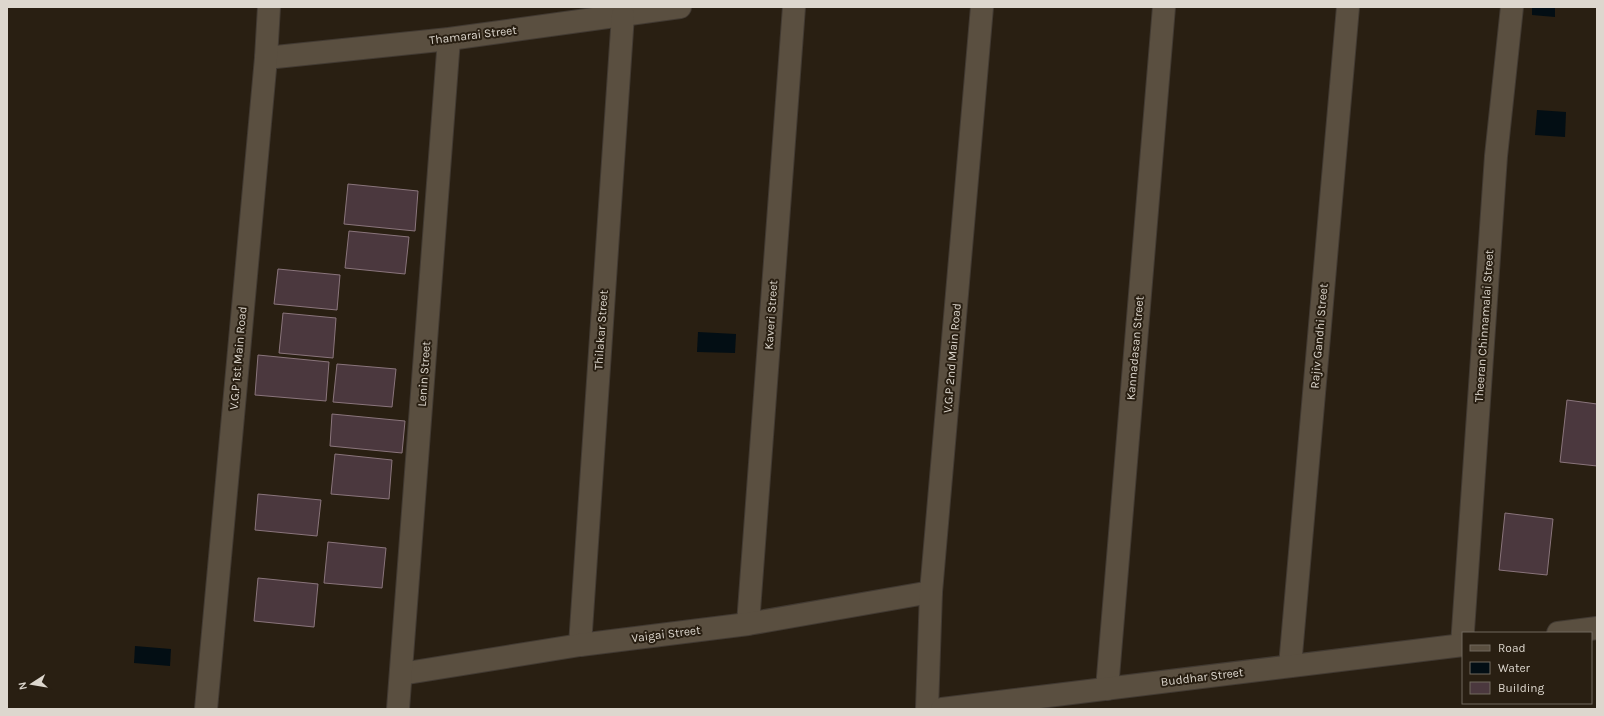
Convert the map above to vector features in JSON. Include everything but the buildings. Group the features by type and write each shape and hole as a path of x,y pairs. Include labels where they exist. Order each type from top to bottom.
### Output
{"street":[{"name":"V.G.P 1st Main Road","path":"206,709 266,58 269,7"},
{"name":"Thamarai Street","path":"266,58 449,39 680,7"},
{"name":"Kaveri Street","path":"748,624 794,7"},
{"name":"V.G.P 2nd Main Road","path":"927,709 931,592 982,7"},
{"name":"Kannadasan Street","path":"1107,688 1164,7"},
{"name":"Rajiv Gandhi Street","path":"1290,666 1348,7"},
{"name":"Theeran Chinnamalai Street","path":"1464,632 1496,156 1512,7"},
{"name":"Thilakar Street","path":"580,645 622,15"},
{"name":"Lenin Street","path":"398,709 449,39"},
{"name":"Vaigai Street","path":"401,674 580,645 748,624 931,592"},
{"path":"1566,632 1597,628"},
{"name":"Buddhar Street","path":"942,709 1462,645"}],"water":[{"path":"1532,7 1555,7 1555,17 1532,15"},
{"path":"1537,110 1566,112 1565,137 1535,135"},
{"path":"698,332 736,334 735,353 697,352"},
{"path":"135,646 171,649 170,666 134,663"}]}
